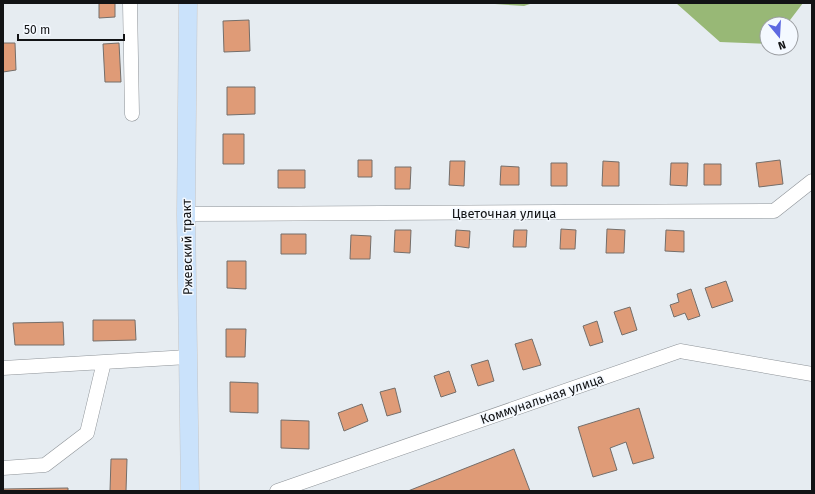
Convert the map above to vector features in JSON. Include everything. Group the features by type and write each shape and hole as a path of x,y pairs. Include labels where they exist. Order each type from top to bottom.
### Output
{"main road":[{"name":"Ржевский тракт","path":"188,3 186,214 190,491"}],"street":[{"path":"130,3 132,114"},
{"name":"Цветочная улица","path":"186,214 774,211 812,181"},
{"name":"Коммунальная улица","path":"277,491 680,351 812,374"},
{"path":"3,368 188,357"},
{"path":"3,468 45,465 87,433 104,362"}],"green space":[{"path":"480,3 533,3 524,6"},
{"path":"676,3 803,3 793,16 759,16 759,44 720,42"}],"building":[{"path":"99,3 115,3 115,17 99,18"},
{"path":"249,20 250,51 224,52 223,21"},
{"path":"3,43 15,43 16,70 3,72"},
{"path":"119,43 121,82 105,82 103,44"},
{"path":"227,87 255,87 255,114 227,115"},
{"path":"223,134 244,134 244,164 223,164"},
{"path":"358,160 372,160 372,177 358,177"},
{"path":"780,160 783,184 759,187 756,163"},
{"path":"450,161 465,161 464,186 449,185"},
{"path":"603,161 619,162 619,186 602,186"},
{"path":"551,163 567,163 567,186 551,186"},
{"path":"671,163 688,163 687,186 670,185"},
{"path":"704,164 721,164 721,185 704,185"},
{"path":"501,166 519,167 519,185 500,185"},
{"path":"395,167 411,167 410,189 395,189"},
{"path":"278,170 305,170 305,188 278,188"},
{"path":"561,229 576,230 575,249 560,249"},
{"path":"607,229 625,230 624,253 606,253"},
{"path":"395,230 411,230 410,253 394,252"},
{"path":"456,230 470,231 469,248 455,246"},
{"path":"514,230 527,230 526,247 513,247"},
{"path":"666,230 684,231 684,252 665,251"},
{"path":"281,234 306,234 306,254 281,254"},
{"path":"351,235 371,236 370,259 350,259"},
{"path":"227,261 246,261 246,289 227,288"},
{"path":"726,281 733,301 712,308 705,288"},
{"path":"691,289 700,316 688,320 685,313 674,317 670,305 679,302 677,294"},
{"path":"630,307 637,330 622,335 614,312"},
{"path":"93,320 135,320 136,340 93,341"},
{"path":"597,321 603,342 590,346 583,326"},
{"path":"63,322 64,345 15,345 13,323"},
{"path":"226,329 246,329 245,357 226,357"},
{"path":"532,339 541,365 523,370 515,344"},
{"path":"488,360 494,381 478,386 471,365"},
{"path":"449,371 456,392 441,397 434,376"},
{"path":"230,382 258,383 258,413 230,412"},
{"path":"395,388 401,412 387,416 380,392"},
{"path":"362,404 368,421 344,431 338,413"},
{"path":"639,408 654,458 633,464 626,442 610,448 617,470 593,477 578,427"},
{"path":"281,420 309,421 309,449 281,448"},
{"path":"514,449 530,491 408,491"},
{"path":"111,459 127,459 126,491 110,491"},
{"path":"68,488 68,491 3,491 3,489"}]}
